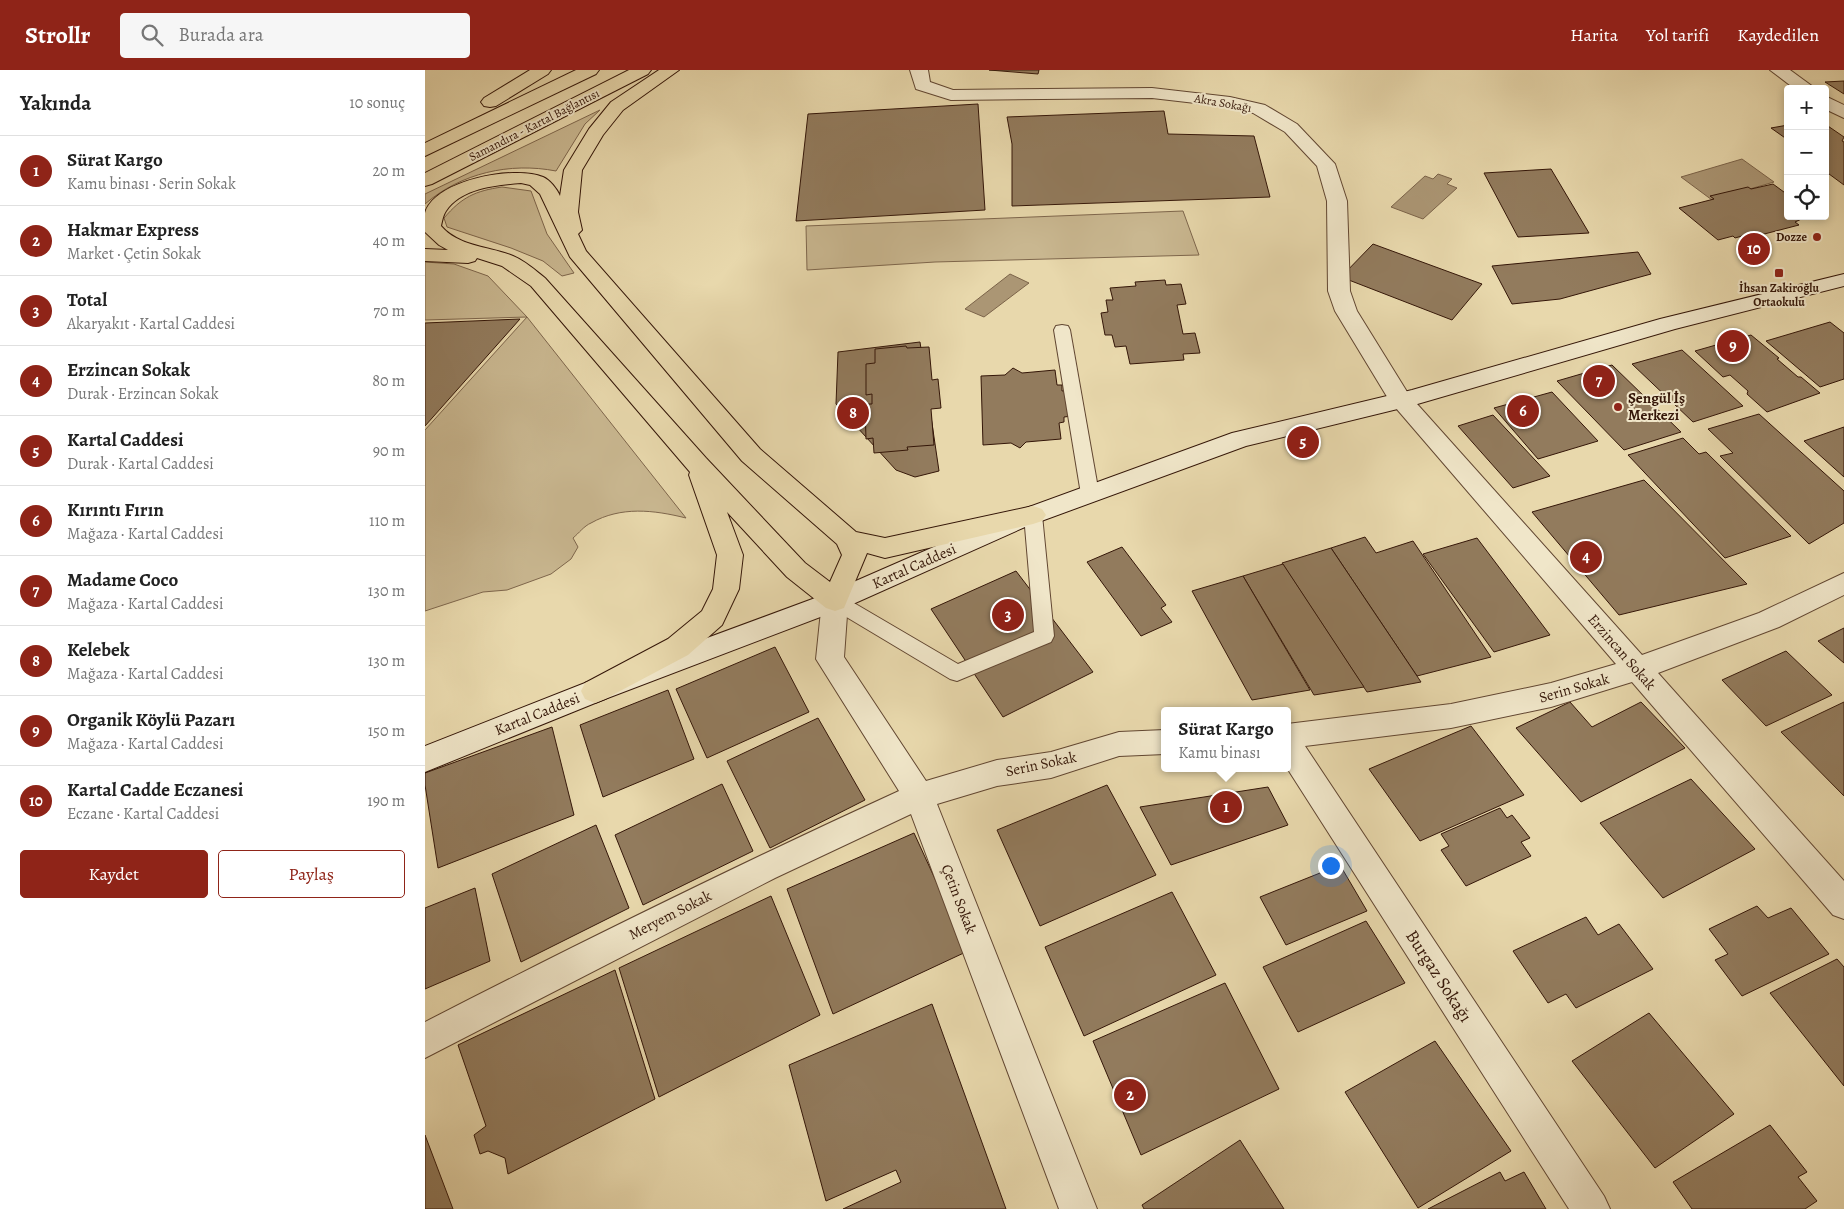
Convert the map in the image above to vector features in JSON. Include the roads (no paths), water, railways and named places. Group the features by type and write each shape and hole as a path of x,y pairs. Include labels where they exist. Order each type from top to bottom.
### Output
{"highway":[{"path":"425,135 473,113 542,70"},
{"name":"Samandıra - Kartal Bağlantısı","path":"425,150 590,70"},
{"name":"Samandıra - Kartal Bağlantısı","path":"425,180 642,70"},
{"path":"577,253 567,212 573,170 595,133 617,106 670,70"},
{"path":"521,177 537,181 548,190 577,253 751,455 848,539 855,555 835,601 795,570 697,464 538,282 506,261 453,245 437,236 431,227 436,210 447,200 476,184 495,179 521,177"},
{"path":"425,255 506,261"},
{"path":"595,691 678,647 712,618 726,589 730,555 697,464"},
{"path":"848,539 885,548 1033,515"}],"street":[{"name":"Akra Sokağı","path":"919,70 922,85 951,95 1151,93 1230,102 1259,109 1291,128 1326,164 1337,202 1339,291 1347,311 1401,400"},
{"path":"1779,70 1801,85"},
{"path":"1829,104 1844,113"},
{"name":"Kartal Caddesi","path":"425,759 595,691 835,601 1033,515 1240,439 1401,400 1668,324 1844,280"},
{"name":"Erzincan Sokak","path":"1401,400 1844,904"},
{"name":"Serin Sokak","path":"1291,736 1451,716 1551,696 1637,669 1769,620 1844,583"},
{"name":"Çetin Sokak","path":"835,601 830,659 919,796 1078,1209"},
{"name":"Serin Sokak","path":"919,796 997,772 1051,764 1119,744 1161,742"},
{"name":"Burgaz Sokağı","path":"1291,749 1591,1209"},
{"name":"Meryem Sokak","path":"425,1041 570,965 755,873 919,796"}],"lane":[{"path":"1063,330 1090,494"},
{"path":"835,601 957,673 1044,636 1033,515"}],"place":[{"name":"Dozze","path":"1817,237"},
{"name":"Kartal Cadde Eczanesi","path":"1754,249"},
{"name":"İhsan Zakiroğlu Ortaokulu","path":"1779,273"},
{"name":"Organik Köylü Pazarı","path":"1733,346"},
{"name":"Madame Coco","path":"1599,381"},
{"name":"Şengül İş Merkezi","path":"1618,407"},
{"name":"Kırıntı Fırın","path":"1523,411"},
{"name":"Kelebek","path":"853,413"},
{"name":"Kartal Caddesi","path":"1303,442"},
{"name":"Erzi̇ncan Sokak","path":"1586,557"},
{"name":"Total","path":"1008,615"},
{"name":"Sürat Kargo","path":"1226,807"},
{"name":"Hakmar Express","path":"1130,1095"}]}
